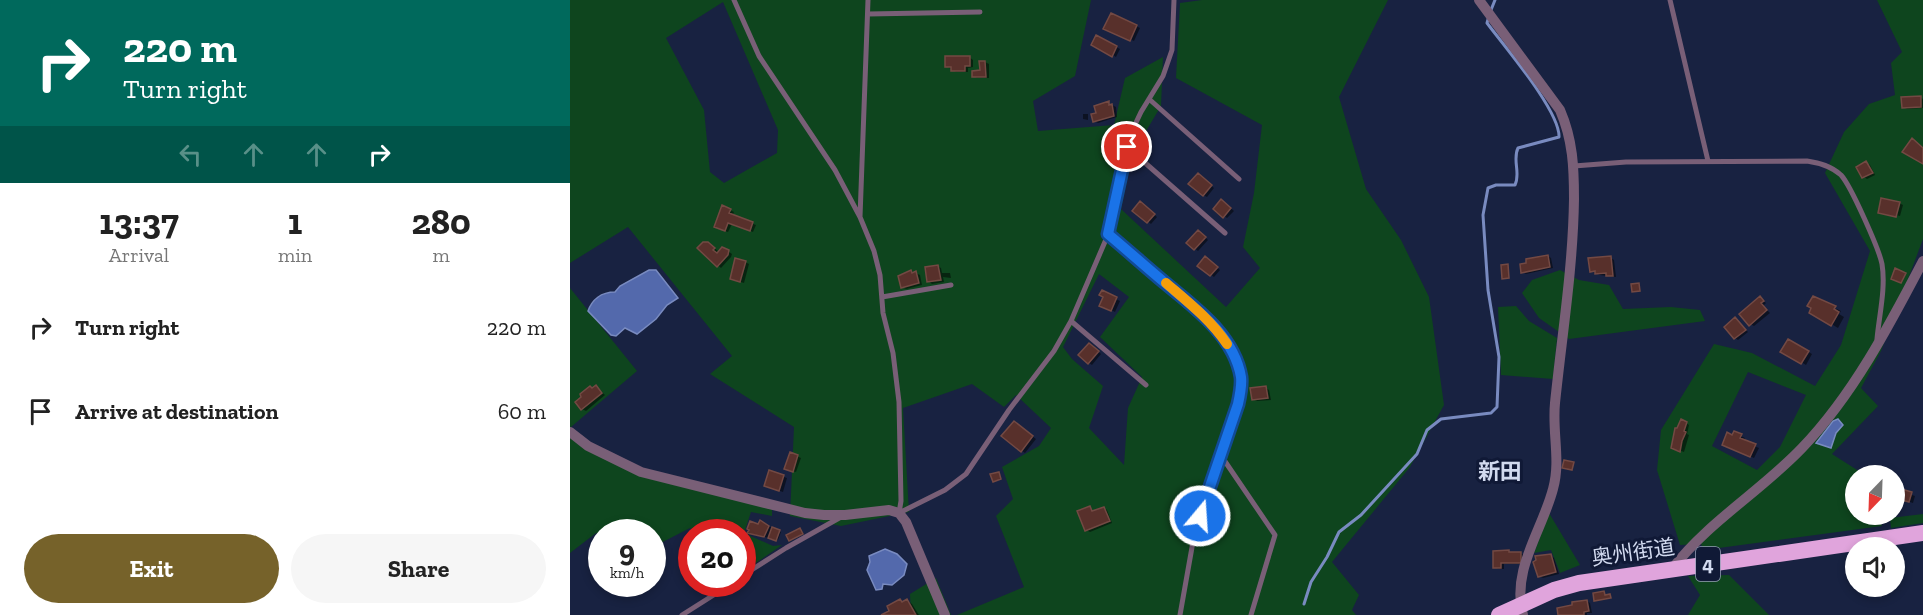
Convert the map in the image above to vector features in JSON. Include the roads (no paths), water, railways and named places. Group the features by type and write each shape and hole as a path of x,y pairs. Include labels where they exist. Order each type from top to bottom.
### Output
{"highway":[{"name":"奥州街道","path":"1498,615 1522,610 1554,590 1579,583 1923,533"}],"street":[{"path":"1479,0 1560,110 1567,125 1574,166 1574,237 1555,406 1557,470 1553,490 1524,565 1521,585 1522,610"},
{"path":"1672,569 1693,542 1773,476 1803,447 1826,420 1877,347 1923,261"},
{"path":"570,432 588,446 641,472 805,513 845,515 889,510 899,513 906,522 945,615"}],"lane":[{"path":"735,0 759,56 835,170 874,251 880,275 883,313 893,353 899,402 901,501 899,513"},
{"path":"860,218 868,0"},
{"path":"899,513 945,490 966,474 1009,410 1054,351 1071,321 1108,234 1127,147 1141,112 1163,76 1172,50 1174,0"},
{"path":"1670,0 1708,161"},
{"path":"868,14 980,12"},
{"path":"1149,99 1239,179"},
{"path":"1127,147 1226,234"},
{"path":"1574,166 1626,162 1807,161 1832,168 1843,178 1876,244 1882,266 1877,347"},
{"path":"1108,234 1218,330 1237,362 1242,386 1194,536 1180,615"},
{"path":"882,297 951,285"},
{"path":"1071,321 1146,386"},
{"path":"1220,454 1275,535 1251,615"},
{"path":"756,567 845,515"},
{"path":"682,615 710,597"}],"water":[{"path":"649,270 656,270 678,298 667,305 656,319 637,334 625,328 616,336 611,335 588,311 590,307 601,295 615,292 620,286"},
{"path":"1838,419 1843,425 1836,433 1831,448 1816,443 1833,421"},
{"path":"885,549 897,554 907,564 904,575 892,585 883,584 882,589 876,590 867,570 870,562 869,556"}],"waterway":[{"path":"1491,10 1495,0"},
{"path":"1304,604 1311,582 1339,532 1361,515 1417,454 1427,430 1441,419 1491,413 1497,407 1499,357 1488,290 1483,215 1488,188 1496,185 1515,185 1518,148 1559,137 1551,111 1530,79 1487,23 1489,16"}],"district":[{"name":"新田","path":"1500,471"}]}
